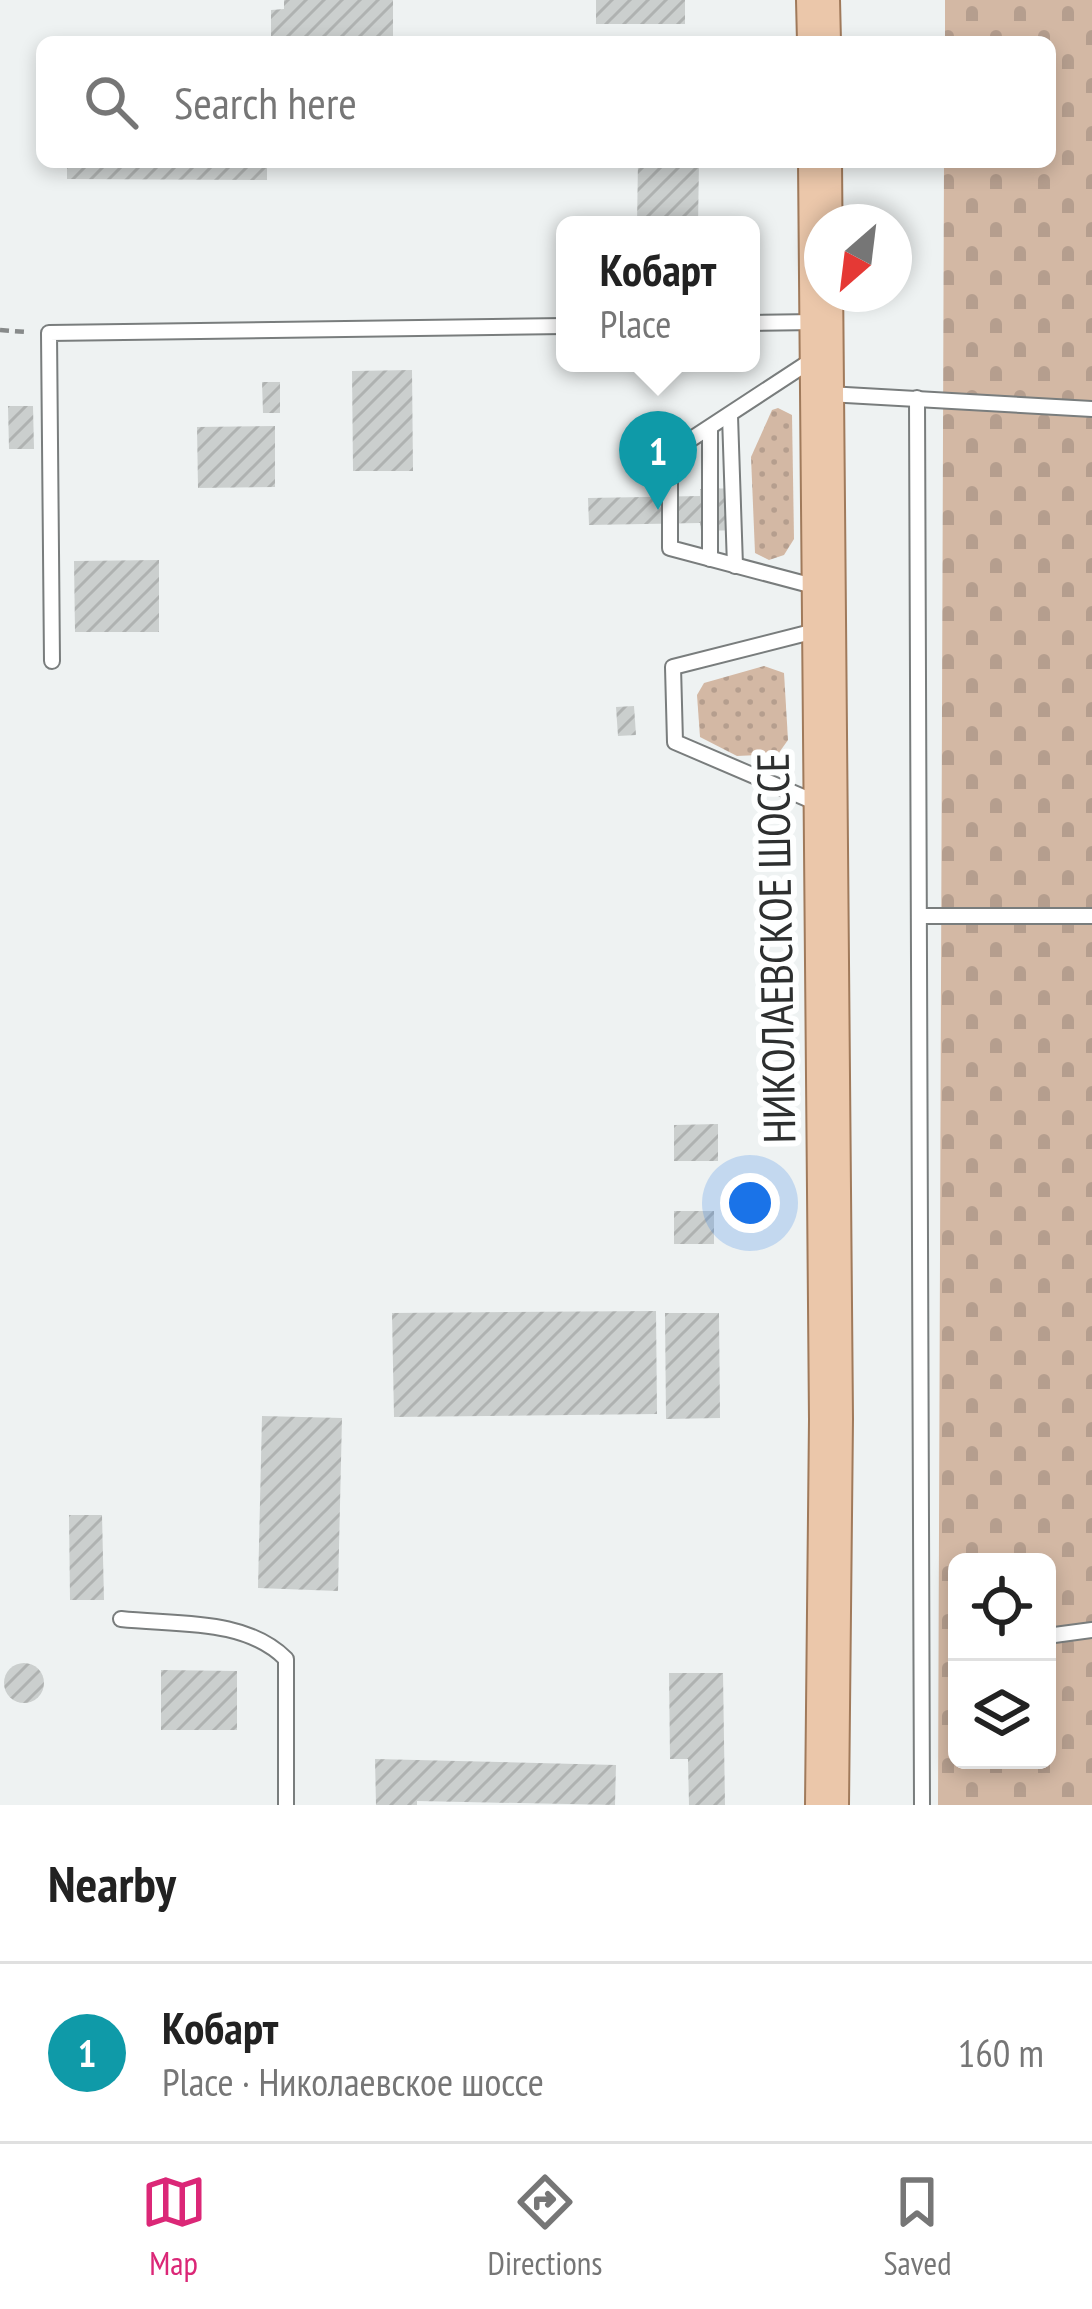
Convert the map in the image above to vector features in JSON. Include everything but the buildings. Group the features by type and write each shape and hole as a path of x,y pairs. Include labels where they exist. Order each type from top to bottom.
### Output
{"main road":[{"path":"818,0 819,36"},
{"name":"НИКОЛАЕВСКОЕ ШОССЕ","path":"820,168 831,1395 827,1805"}],"lane":[{"path":"52,661 50,333 556,326"},
{"path":"760,327 917,398 1092,409"},
{"path":"821,356 670,453 670,548 735,566 823,609"},
{"path":"917,398 922,1805"},
{"path":"730,416 735,566"},
{"path":"710,428 710,559"},
{"path":"823,609 673,668 675,742 825,806"},
{"path":"919,916 1092,916"},
{"path":"122,1619 241,1631 270,1643 286,1660 286,1805"},
{"path":"1056,1635 1092,1630"}],"path":[{"path":"0,330 50,333"}],"green space":[{"path":"945,0 1092,0 1092,1805 938,1805 944,168 1056,168 1056,36 945,36"},
{"path":"772,410 792,415 794,539 784,555 769,560 755,553 751,457"},
{"path":"764,666 784,673 788,740 778,754 737,756 700,737 697,695 704,683"}],"place":[{"name":"Кобарт","path":"658,510"}]}
